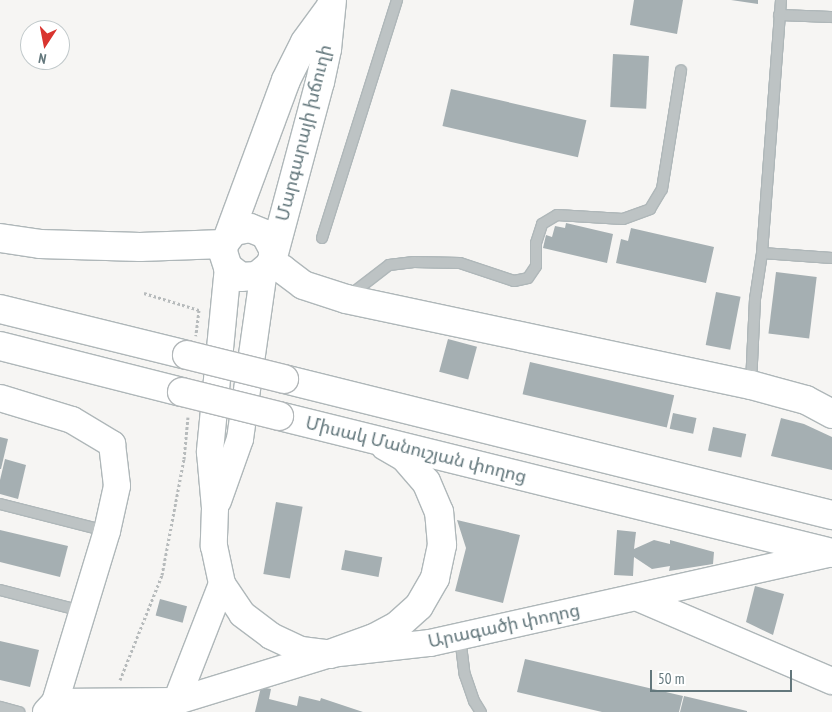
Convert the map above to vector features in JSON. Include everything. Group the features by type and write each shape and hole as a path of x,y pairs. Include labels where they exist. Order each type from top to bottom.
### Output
{"highway":[{"name":"Մարգարայի խճուղի","path":"227,249 286,80 305,42 331,4"},
{"name":"Մարգարայի խճուղի","path":"269,265 320,82 327,49 331,4"},
{"name":"Մարգարայի խճուղի","path":"227,249 242,228 258,230 270,241 269,265"},
{"path":"0,238 40,244 227,249 241,276 249,278 269,265 282,269 303,285 346,298 751,385 806,400 832,414"},
{"name":"Միսակ Մանուշյան փողոց","path":"0,309 191,350 284,379 832,515"},
{"name":"Միսակ Մանուշյան փողոց","path":"0,346 186,402 279,416 832,553"},
{"path":"330,654 374,638 398,625 418,606 435,578 442,545 439,512 426,482 404,457 375,440"}],"street":[{"name":"Մարգարայի խճուղի","path":"227,249 210,452 215,508 214,546 222,584 242,614 272,636 301,650 330,654"},
{"name":"Մարգարայի խճուղի","path":"215,508 240,439 269,265"},
{"path":"0,398 72,420 112,444 117,486 107,531 51,707"},
{"name":"Արագածի փողոց","path":"51,707 112,702 175,706 330,654 430,643 460,637 832,553"},
{"path":"175,706 222,584"},
{"path":"638,598 832,682"}],"lane":[{"path":"322,238 397,0"},
{"path":"751,385 755,299 762,253 781,0"},
{"path":"779,15 832,18"},
{"path":"346,298 389,265 414,262 460,263 514,280 528,278 536,266 536,243 542,224 557,215 623,219 650,209 662,189 681,71"},
{"path":"762,253 832,258"},
{"path":"0,504 107,531"},
{"path":"0,590 83,611"},
{"path":"460,637 465,675 474,701 481,712"},
{"path":"0,706 19,712"}],"path":[{"path":"144,293 199,310 191,350"},
{"path":"112,702 162,575 184,459 186,402"}],"building":[{"path":"634,0 683,0 677,34 630,25"},
{"path":"731,0 758,0 758,4"},
{"path":"613,54 649,56 646,109 610,107"},
{"path":"451,89 586,120 578,157 442,126"},
{"path":"566,223 613,234 607,263 543,248 546,235 552,237 555,226 565,228"},
{"path":"631,228 714,247 706,283 616,263 621,239 628,241"},
{"path":"776,272 817,277 809,339 768,334"},
{"path":"716,292 741,297 730,350 706,345"},
{"path":"448,339 477,347 468,380 439,372"},
{"path":"530,362 674,395 667,427 523,394"},
{"path":"673,413 696,418 693,434 670,429"},
{"path":"781,418 804,424 832,437 832,470 771,456"},
{"path":"713,427 746,434 741,458 708,450"},
{"path":"0,437 8,439 1,469 0,469"},
{"path":"5,459 26,465 18,499 0,494 0,480"},
{"path":"276,502 303,507 290,579 263,574"},
{"path":"457,520 520,535 503,603 455,591 466,548"},
{"path":"0,530 68,546 60,577 0,562"},
{"path":"617,530 636,532 634,549 654,540 670,544 670,540 714,552 713,564 669,571 670,566 652,569 634,557 633,576 614,575"},
{"path":"345,550 382,557 378,577 341,570"},
{"path":"755,586 784,594 773,635 746,622"},
{"path":"160,599 187,606 183,623 156,615"},
{"path":"0,641 39,650 30,687 0,680"},
{"path":"525,659 683,696 679,712 602,712 517,692"},
{"path":"261,687 271,689 269,699 297,706 299,696 320,701 321,698 363,712 255,712"},
{"path":"684,696 747,711 747,712 680,712"}]}
